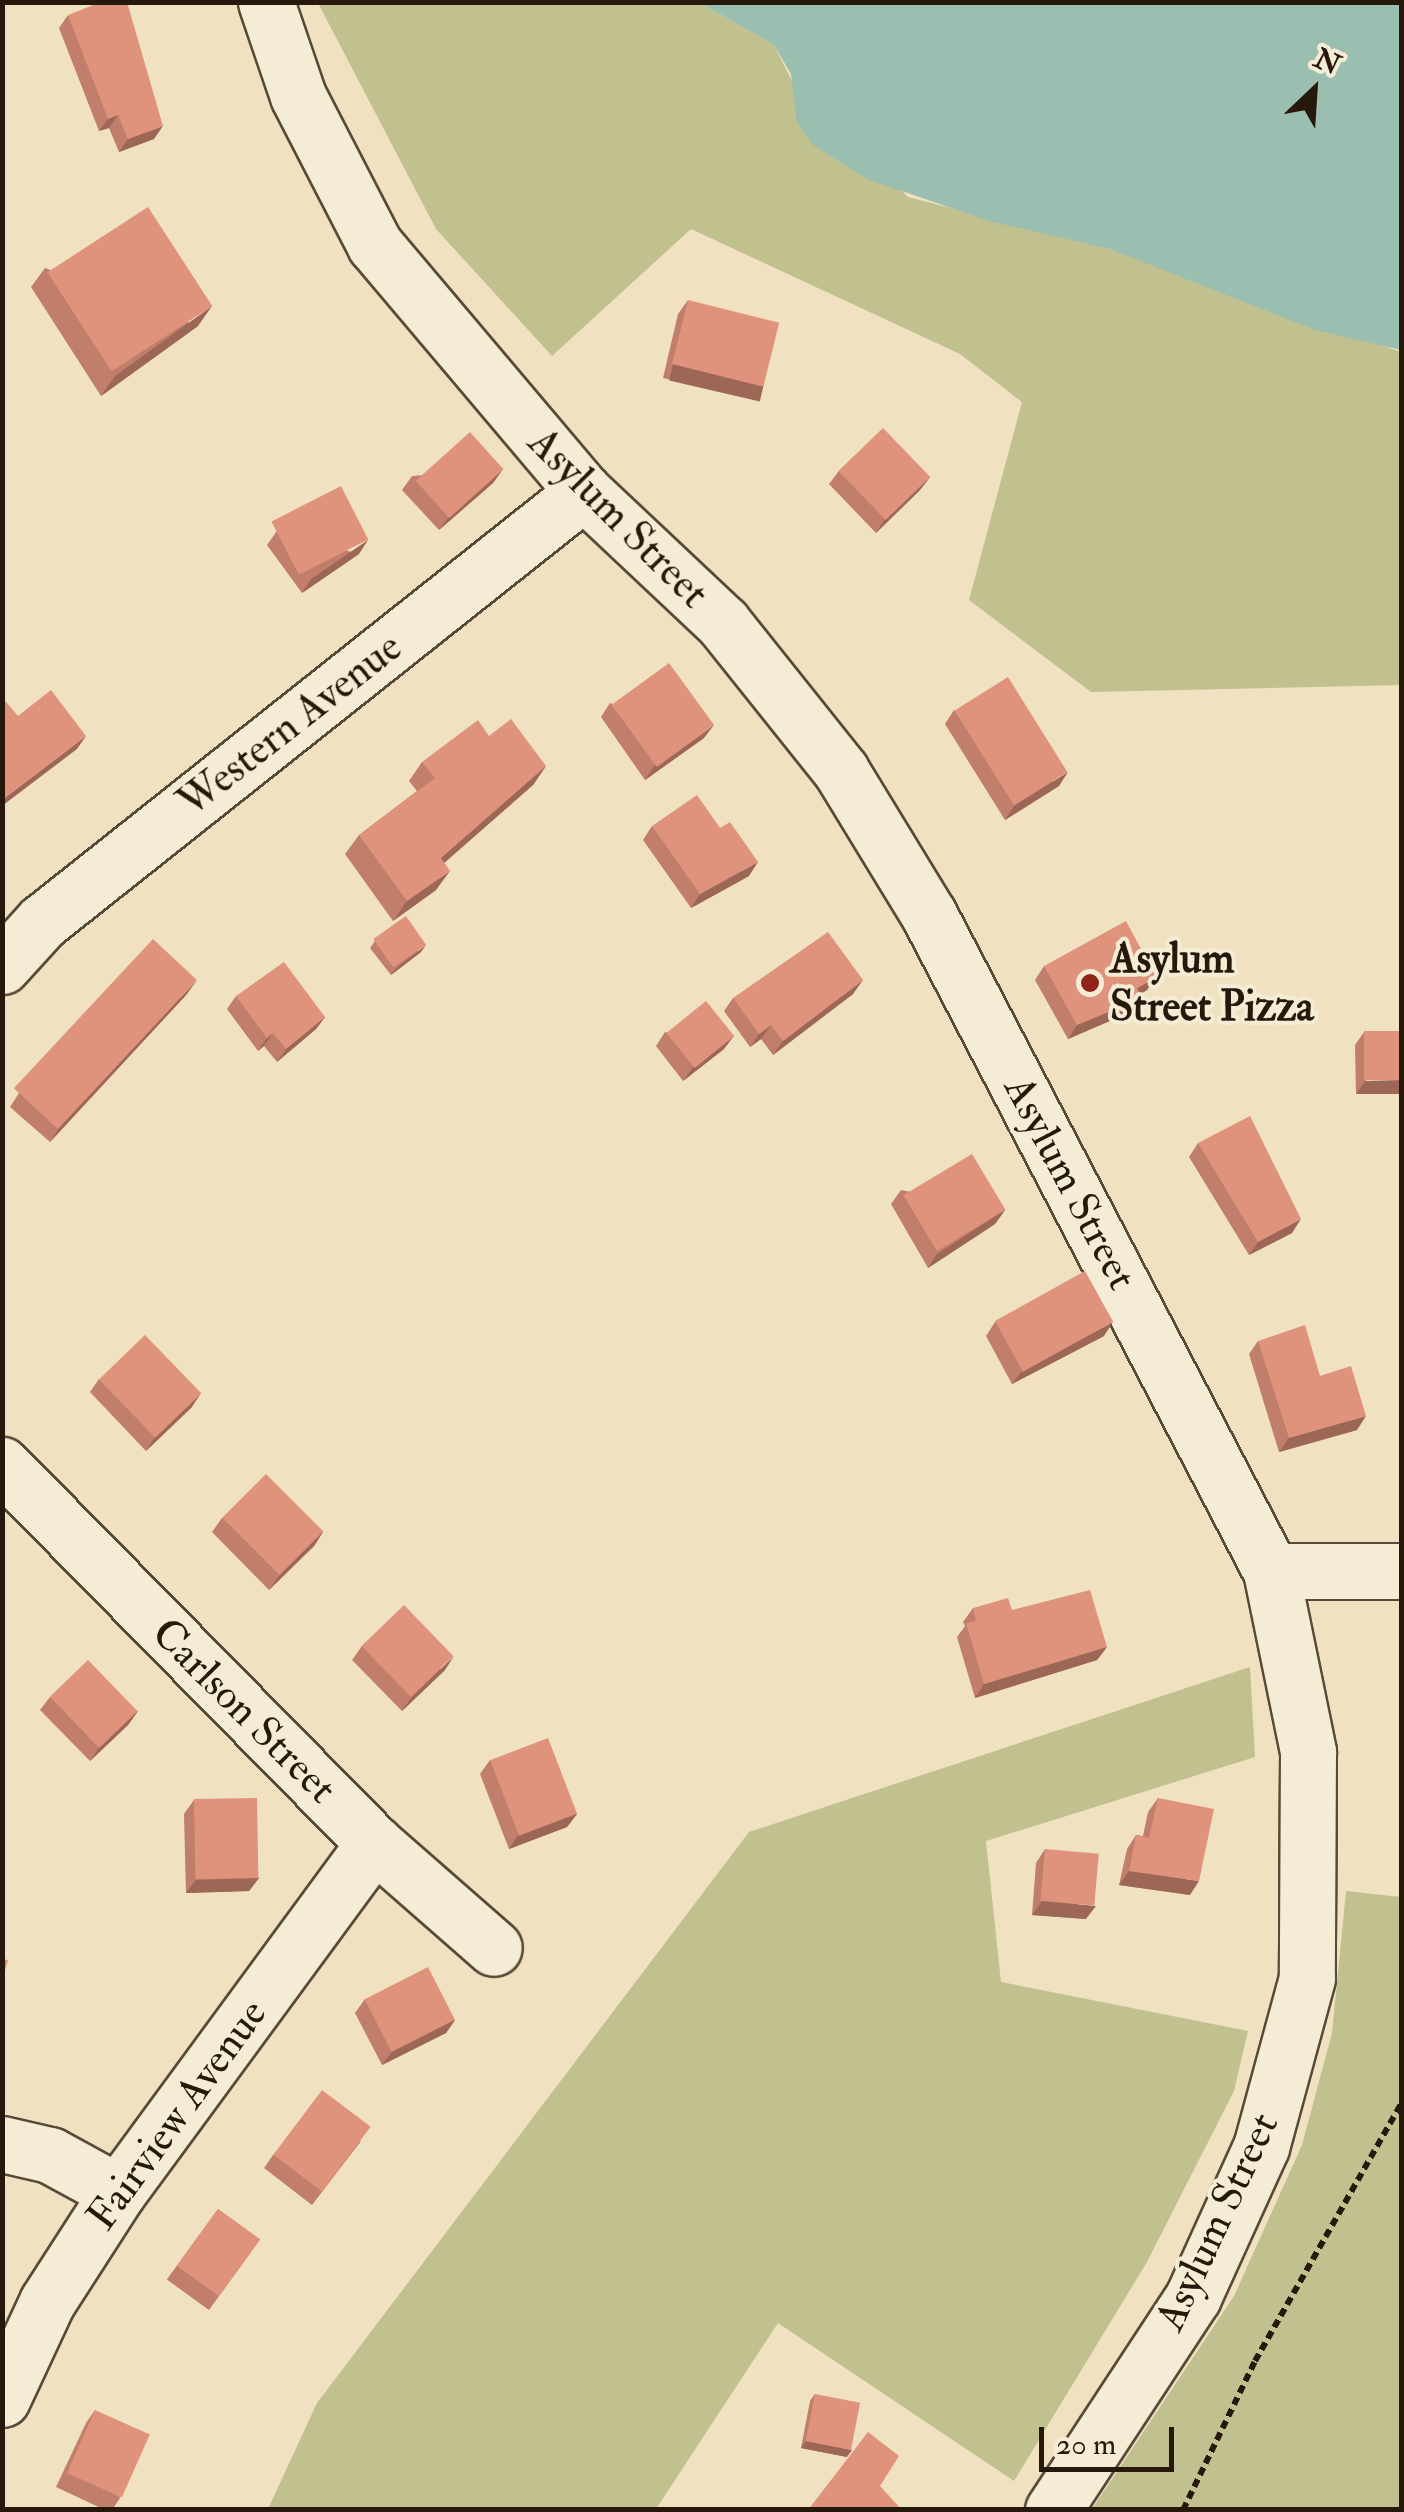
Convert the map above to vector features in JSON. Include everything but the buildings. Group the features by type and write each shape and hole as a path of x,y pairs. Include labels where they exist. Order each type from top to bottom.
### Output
{"street":[{"name":"Asylum Street","path":"266,2 298,96 375,245 584,492 724,623 841,771 929,916 1271,1570 1310,1772 1306,1978 1261,2147 1193,2297 1053,2510"},
{"name":"Western Avenue","path":"2,966 42,922 584,492"},
{"name":"Carlson Street","path":"2,1465 374,1844 494,1948"},
{"path":"1271,1570 1402,1572"},
{"name":"Fairview Avenue","path":"2,2399 47,2302 118,2192 374,1844"},
{"path":"2,2144 50,2155 118,2192"}],"path":[{"path":"1183,2510 1254,2361 1402,2102"}],"green space":[{"path":"318,3 700,3 774,45 793,83 908,197 1110,249 1401,352 1401,685 1091,692 969,600 1022,402 960,354 691,229 552,356 436,229"},
{"path":"1250,1667 1255,1757 986,1841 1001,1982 1248,2031 1234,2091 1147,2262 1014,2481 778,2323 656,2509 268,2509 317,2403 749,1832"},
{"path":"1346,1891 1401,1897 1401,2509 1092,2509 1234,2296 1302,2145 1332,2033"}],"shaded area":[{"path":"700,3 1401,3 1401,350 1315,330 1110,249 989,221 867,179 813,145 797,122 791,74 774,45"}],"place":[{"name":"Asylum Street Pizza","path":"1090,983"}]}
